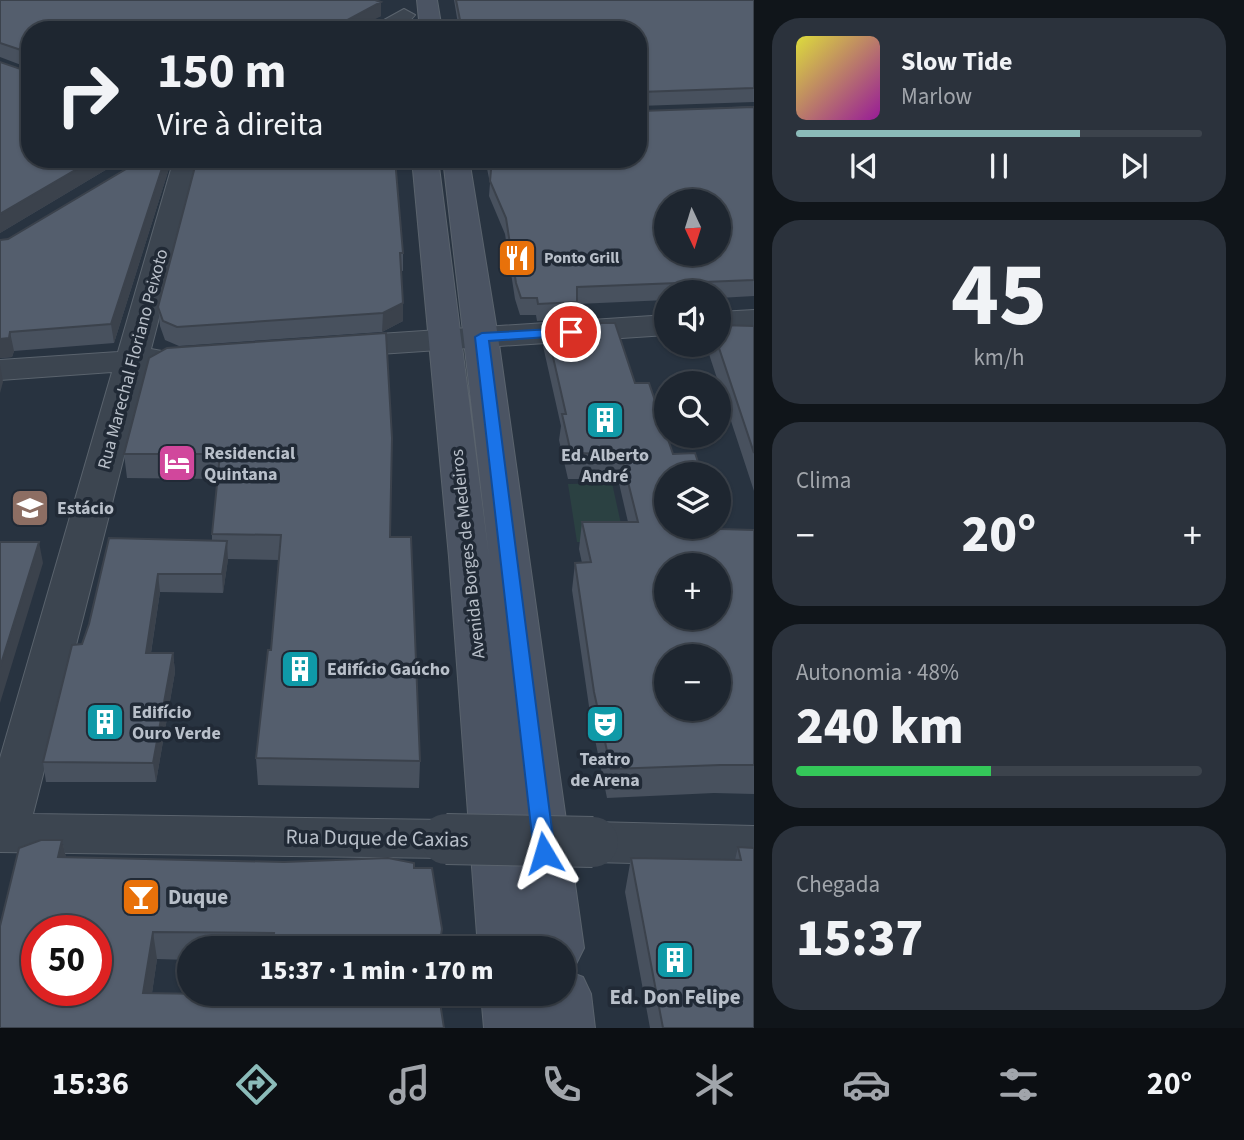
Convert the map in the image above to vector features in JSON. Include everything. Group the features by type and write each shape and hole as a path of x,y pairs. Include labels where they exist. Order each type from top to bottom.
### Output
{"main road":[{"path":"427,0 430,21"},
{"name":"Avenida Borges de Medeiros","path":"427,168 463,338 555,936"},
{"name":"Avenida Borges de Medeiros","path":"456,168 469,556 504,936"},
{"path":"510,1006 512,1028"},
{"path":"564,1006 567,1028"}],"street":[{"name":"Rua Marechal Floriano Peixoto","path":"1,836 185,168"},
{"path":"731,321 754,320"},
{"path":"309,348 654,327"},
{"path":"0,370 187,356"},
{"name":"Rua Duque de Caxias","path":"1,836 446,839 754,846"}],"green space":[{"path":"612,483 625,542 577,542 568,484"}],"building":[{"path":"0,0 381,2 346,21 21,21 21,50 0,43"},
{"path":"456,0 754,0 754,88 647,92 647,21 460,21"},
{"path":"0,62 21,69 21,168 79,168 0,214"},
{"path":"754,107 754,280 654,280 654,284 577,287 577,302 538,304 537,298 521,298 516,283 506,218 490,181 491,168 647,168 647,111"},
{"path":"128,168 162,168 111,324 10,332 9,338 0,339 0,240 8,239"},
{"path":"195,168 396,168 403,253 400,253 403,303 383,313 177,327 163,321 158,307"},
{"path":"578,320 578,323 615,323 635,383 649,383 654,398 654,448 671,448 673,454 695,453 698,462 654,462 654,539 731,539 731,529 754,530 754,765 611,769 594,692 575,563 591,562 582,522 638,522 621,454 571,453 562,414 566,414 545,322"},
{"path":"731,325 754,326 754,453 731,384 731,371 727,371 722,357 731,357"},
{"path":"386,333 392,438 390,537 411,537 420,761 256,758 268,650 271,650 281,535 212,534 220,454 124,454 149,358 167,348"},
{"path":"109,538 227,541 222,574 158,574 146,653 173,653 153,763 43,762 72,645 82,644 89,624"},
{"path":"0,542 39,542 0,667"},
{"path":"41,840 62,840 58,857 284,862 388,858 414,863 414,868 432,868 441,936 274,936 274,933 153,932 143,993 177,994 177,1006 441,1006 444,1028 0,1028 0,926 19,848"},
{"path":"738,847 754,848 754,1028 663,1028 631,858 741,860"}],"place":[{"name":"Ponto Grill","path":"517,258"},
{"name":"Ed. Alberto André","path":"605,420"},
{"name":"Residencial Quintana","path":"177,463"},
{"name":"Estácio","path":"30,508"},
{"name":"Edifício Gaúcho","path":"300,669"},
{"name":"Edifício Ouro Verde","path":"105,722"},
{"name":"Teatro de Arena","path":"605,724"},
{"name":"Duque","path":"141,897"},
{"name":"Ed. Don Felipe","path":"675,960"}],"route":[{"path":"544,853 482,337 571,332"}]}
